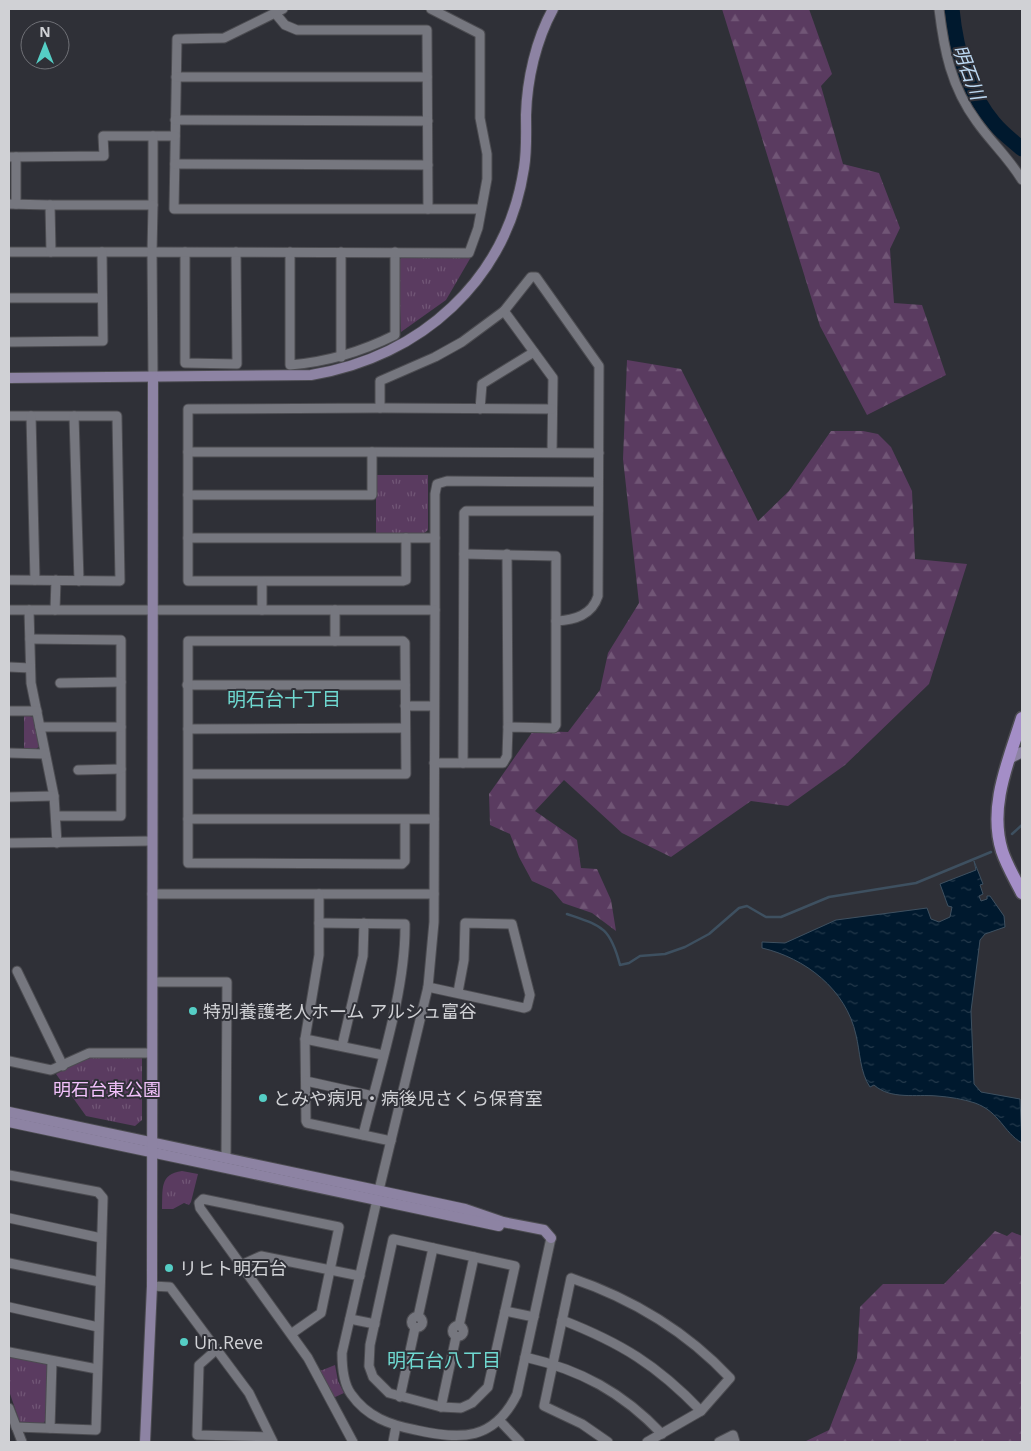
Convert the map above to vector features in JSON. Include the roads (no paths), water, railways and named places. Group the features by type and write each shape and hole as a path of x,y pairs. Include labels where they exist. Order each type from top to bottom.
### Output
{"main road":[{"path":"1022,718 1009,758 998,808 998,828 1007,864 1022,893"}],"street":[{"path":"9,252 469,253 478,228 487,179 487,154 480,118 480,34 431,9"},
{"path":"9,378 284,376 331,372 353,366 396,348 443,317 462,298 487,264 504,235 513,212 524,166 530,80 538,47 553,9"},
{"path":"939,9 943,46 959,93 977,122 1001,149 1022,180"},
{"path":"428,209 427,30 298,30 285,25 279,11 224,38 176,39 174,208 428,209 481,209"},
{"path":"176,77 427,76"},
{"path":"176,120 428,121"},
{"path":"153,205 12,204 12,157 104,156 104,136 175,136"},
{"path":"145,1442 152,1286 153,136"},
{"path":"175,164 428,165"},
{"path":"50,205 51,252"},
{"path":"9,342 103,341 102,252"},
{"path":"185,252 185,363 237,364 236,252"},
{"path":"290,252 290,365 318,363 341,357 395,335 395,252"},
{"path":"341,252 341,357"},
{"path":"380,408 380,381 453,348 504,311 531,277 536,277 597,362 599,590 597,602 588,613 556,621"},
{"path":"9,298 102,298"},
{"path":"504,311 553,378 552,452"},
{"path":"480,409 482,384 534,352"},
{"path":"406,538 406,580 404,581 188,581 188,409 552,409"},
{"path":"9,416 117,416 120,581 9,580"},
{"path":"31,416 35,580"},
{"path":"74,416 79,581"},
{"path":"188,452 599,453"},
{"path":"188,495 372,495 372,452"},
{"path":"9,1112 152,1148 226,1158 378,1195 551,1238 517,1394 510,1408 499,1420 482,1431 464,1436 448,1437 396,1426 371,1415 349,1392 345,1380 342,1353 378,1195 428,987 433,945 435,488 441,482 598,482"},
{"path":"464,763 464,554 466,511 598,511"},
{"path":"188,538 435,538"},
{"path":"464,554 556,556 556,725 554,728 508,727"},
{"path":"434,763 503,763 507,756 507,554"},
{"path":"56,580 56,610"},
{"path":"262,582 262,610"},
{"path":"9,610 434,610"},
{"path":"29,610 30,668 54,796 57,842"},
{"path":"335,610 335,641"},
{"path":"30,639 121,640 121,816 56,816"},
{"path":"188,774 406,774 405,643 403,641 188,640 187,684 188,863 402,864 405,861 405,820"},
{"path":"9,667 30,668"},
{"path":"60,683 121,682"},
{"path":"187,684 405,685"},
{"path":"405,706 434,706"},
{"path":"9,711 37,711"},
{"path":"40,727 121,727"},
{"path":"188,728 406,728"},
{"path":"1009,758 1022,752"},
{"path":"9,754 45,754"},
{"path":"78,770 121,769"},
{"path":"9,797 54,796"},
{"path":"188,819 434,819"},
{"path":"9,843 152,842"},
{"path":"152,894 434,894"},
{"path":"318,894 319,954 305,1039 307,1123 391,1141"},
{"path":"319,923 406,924 403,970 364,1135"},
{"path":"342,1046 363,956 364,923"},
{"path":"428,987 458,992 524,1008 527,1007 530,996 512,924 465,924 464,960 458,992"},
{"path":"17,971 63,1066"},
{"path":"152,982 227,982 226,1158"},
{"path":"305,1039 383,1055"},
{"path":"9,1061 51,1070 89,1053 152,1053"},
{"path":"306,1081 373,1096"},
{"path":"9,1122 152,1148 378,1195"},
{"path":"9,1175 98,1192 103,1198 96,1430 16,1427"},
{"path":"291,1334 321,1313 339,1227 203,1199 199,1203 200,1208 308,1358 353,1442"},
{"path":"9,1218 101,1238"},
{"path":"393,1240 433,1248 515,1266 488,1387 472,1404 461,1408 441,1407 389,1393 373,1377 369,1366 369,1355 393,1240"},
{"path":"400,1397 415,1328 422,1324 418,1317 433,1248"},
{"path":"241,1265 261,1256 360,1276"},
{"path":"441,1407 456,1337 452,1329 459,1326 474,1257"},
{"path":"9,1263 100,1282"},
{"path":"608,1442 582,1424 544,1406 571,1278 605,1290 642,1307 667,1323 705,1352 730,1378 701,1411 647,1442"},
{"path":"152,1286 170,1287 249,1394 272,1440"},
{"path":"9,1307 98,1327"},
{"path":"505,1311 534,1317"},
{"path":"350,1319 375,1324"},
{"path":"562,1320 613,1341 638,1356 662,1373 701,1411"},
{"path":"216,1350 199,1365 197,1435 272,1440"},
{"path":"9,1352 97,1369"},
{"path":"525,1357 553,1364 599,1384 643,1414 662,1434"},
{"path":"50,1428 52,1361"},
{"path":"9,1408 22,1442"},
{"path":"499,1420 520,1442"},
{"path":"393,1442 396,1426"},
{"path":"719,1442 733,1435 735,1442"}],"water":[{"path":"974,861 983,884 980,885 983,894 979,896 981,901 990,896 1004,916 1005,927 985,934 980,940 971,1011 974,1084 981,1092 1020,1099 1022,1143 996,1117 975,1103 942,1096 896,1095 881,1090 874,1085 870,1087 862,1069 851,1018 833,990 821,978 793,959 762,948 762,942 785,943 836,920 927,908 931,919 939,922 950,917 952,907 948,906 940,884 976,870"}],"waterway":[{"name":"明石川","path":"952,9 956,40 970,84 985,111 997,127 1022,149"},
{"path":"1012,834 1022,825"},
{"path":"567,914 597,925 603,930 612,943 620,965 629,963 640,956 665,954 685,947 709,934 739,908 747,906 766,917 781,917 829,897 916,883 991,852"}],"place":[{"name":"特別養護老人ホーム アルシュ富谷","path":"193,1011"},
{"name":"とみや病児・病後児さくら保育室","path":"263,1098"},
{"name":"リヒト明石台","path":"169,1268"},
{"name":"Un.Reve","path":"184,1342"}],"district":[{"name":"明石台十丁目","path":"284,699"},
{"name":"明石台八丁目","path":"444,1360"}],"park label":[{"name":"明石台東公園","path":"107,1089"}]}
